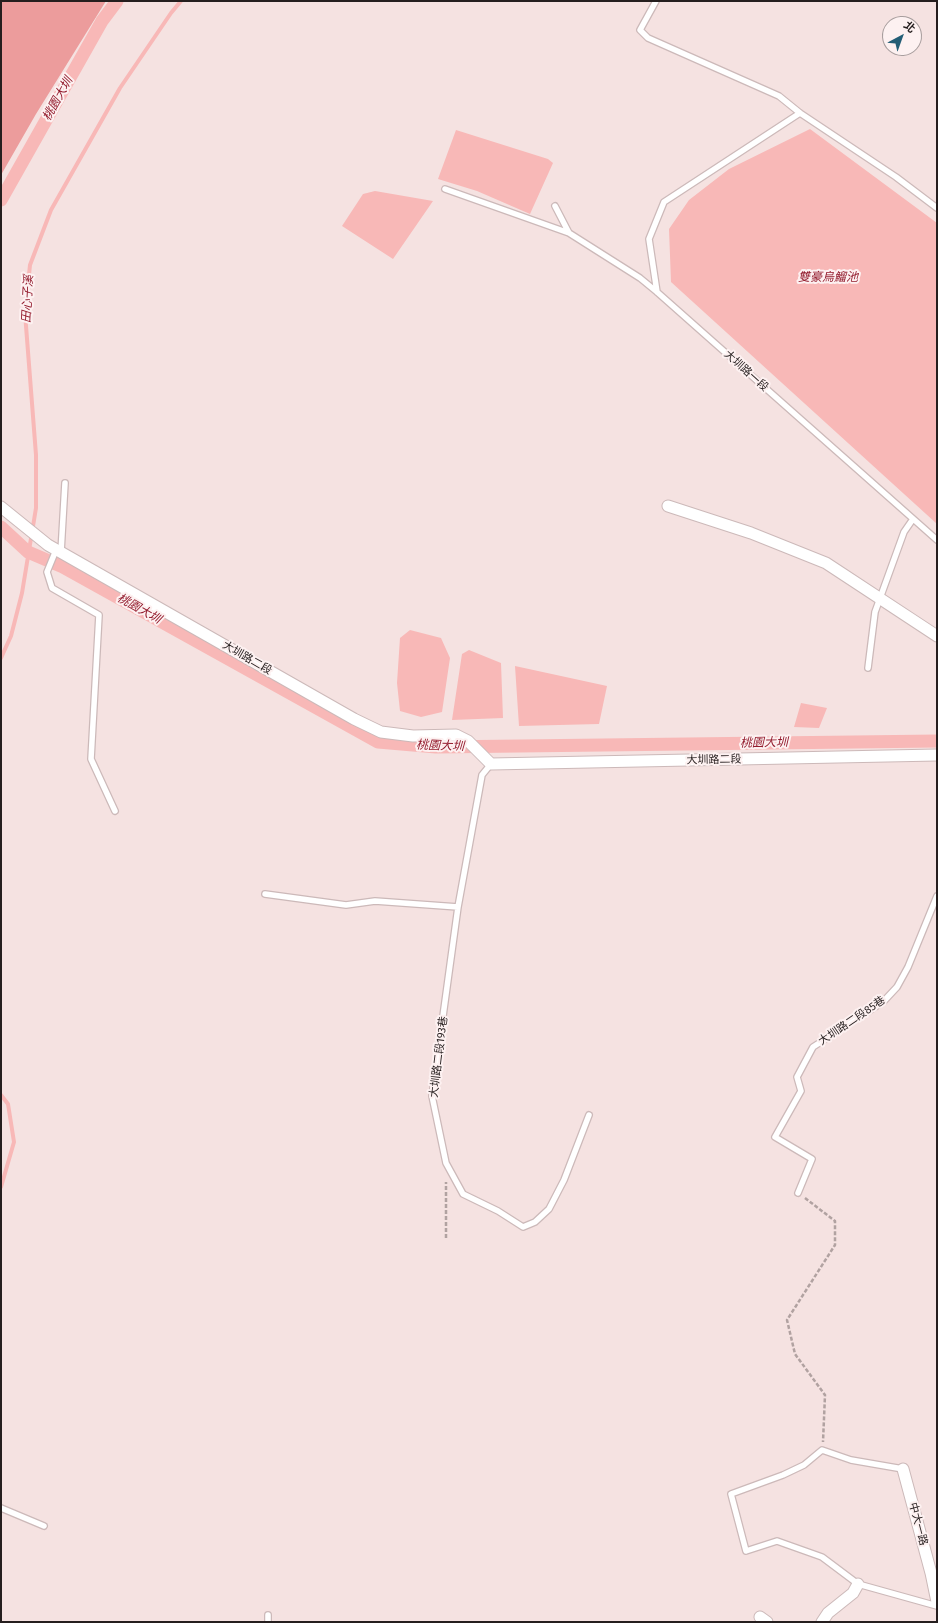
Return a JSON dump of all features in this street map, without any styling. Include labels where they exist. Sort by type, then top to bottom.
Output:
[{"type":"street","name":"大圳路二段","points":[[1,506],[55,550],[354,719],[381,732],[412,736],[456,735],[468,741],[491,764],[937,755]]},
{"type":"street","points":[[668,506],[751,533],[826,563],[937,636]]},
{"type":"street","name":"中大一路","points":[[903,1469],[931,1573],[937,1602]]},
{"type":"street","points":[[822,1622],[828,1613],[853,1592],[858,1584]]},
{"type":"lane","points":[[656,1],[640,30],[648,38],[779,96],[800,113],[896,177],[937,208]]},
{"type":"lane","points":[[657,292],[649,239],[664,202],[800,113]]},
{"type":"lane","name":"大圳路一段","points":[[445,189],[569,233],[640,278],[937,540]]},
{"type":"lane","points":[[555,206],[569,233]]},
{"type":"lane","points":[[65,483],[55,550],[48,570],[52,588],[99,615],[91,759],[115,811]]},
{"type":"lane","points":[[868,668],[875,612],[904,532],[913,519]]},
{"type":"lane","name":"大圳路二段193巷","points":[[491,764],[482,775],[458,907],[432,1096],[446,1163],[463,1194],[498,1211],[523,1227],[535,1222],[549,1209],[564,1180],[590,1114]]},
{"type":"lane","points":[[266,894],[346,905],[375,901],[458,907]]},
{"type":"lane","name":"大圳路二段85巷","points":[[798,1193],[812,1159],[775,1137],[801,1091],[797,1077],[814,1047],[882,1002],[897,987],[908,967],[937,896]]},
{"type":"lane","points":[[903,1469],[851,1460],[822,1450],[804,1465],[783,1475],[731,1494],[746,1551],[777,1541],[822,1557],[858,1584],[937,1606]]},
{"type":"lane","points":[[1,1508],[44,1526]]},
{"type":"lane","points":[[268,1615],[268,1622]]},
{"type":"path","points":[[446,1163],[446,1238]]},
{"type":"path","points":[[798,1193],[835,1221],[835,1245],[788,1320],[795,1354],[825,1395],[822,1450]]},
{"type":"shaded area","points":[[1,1],[106,1],[36,114],[1,175]]},
{"type":"water","name":"雙豪烏鰡池","points":[[810,129],[937,223],[937,524],[671,282],[669,229],[689,200],[729,169]]},
{"type":"water","points":[[456,130],[548,159],[553,163],[530,214],[477,191],[438,179]]},
{"type":"water","points":[[375,191],[433,201],[393,259],[342,226],[363,194]]},
{"type":"water","points":[[410,630],[441,638],[450,658],[442,712],[421,717],[400,711],[397,683],[400,638]]},
{"type":"water","points":[[469,650],[501,663],[503,718],[452,720],[462,654]]},
{"type":"water","points":[[515,666],[607,686],[599,724],[519,726]]},
{"type":"water","points":[[801,703],[827,708],[819,728],[794,727]]},
{"type":"waterway","name":"桃園大圳","points":[[1,200],[102,21],[117,1]]},
{"type":"waterway","name":"田心子溪","points":[[1,658],[11,636],[22,593],[36,508],[36,455],[25,313],[30,265],[51,210],[120,88],[171,13],[181,1]]},
{"type":"waterway","name":"桃園大圳","points":[[1,527],[28,552],[63,567],[378,742],[436,747],[937,741]]},
{"type":"waterway","name":"田心子溪","points":[[1,1095],[8,1104],[14,1142],[1,1187]]}]
